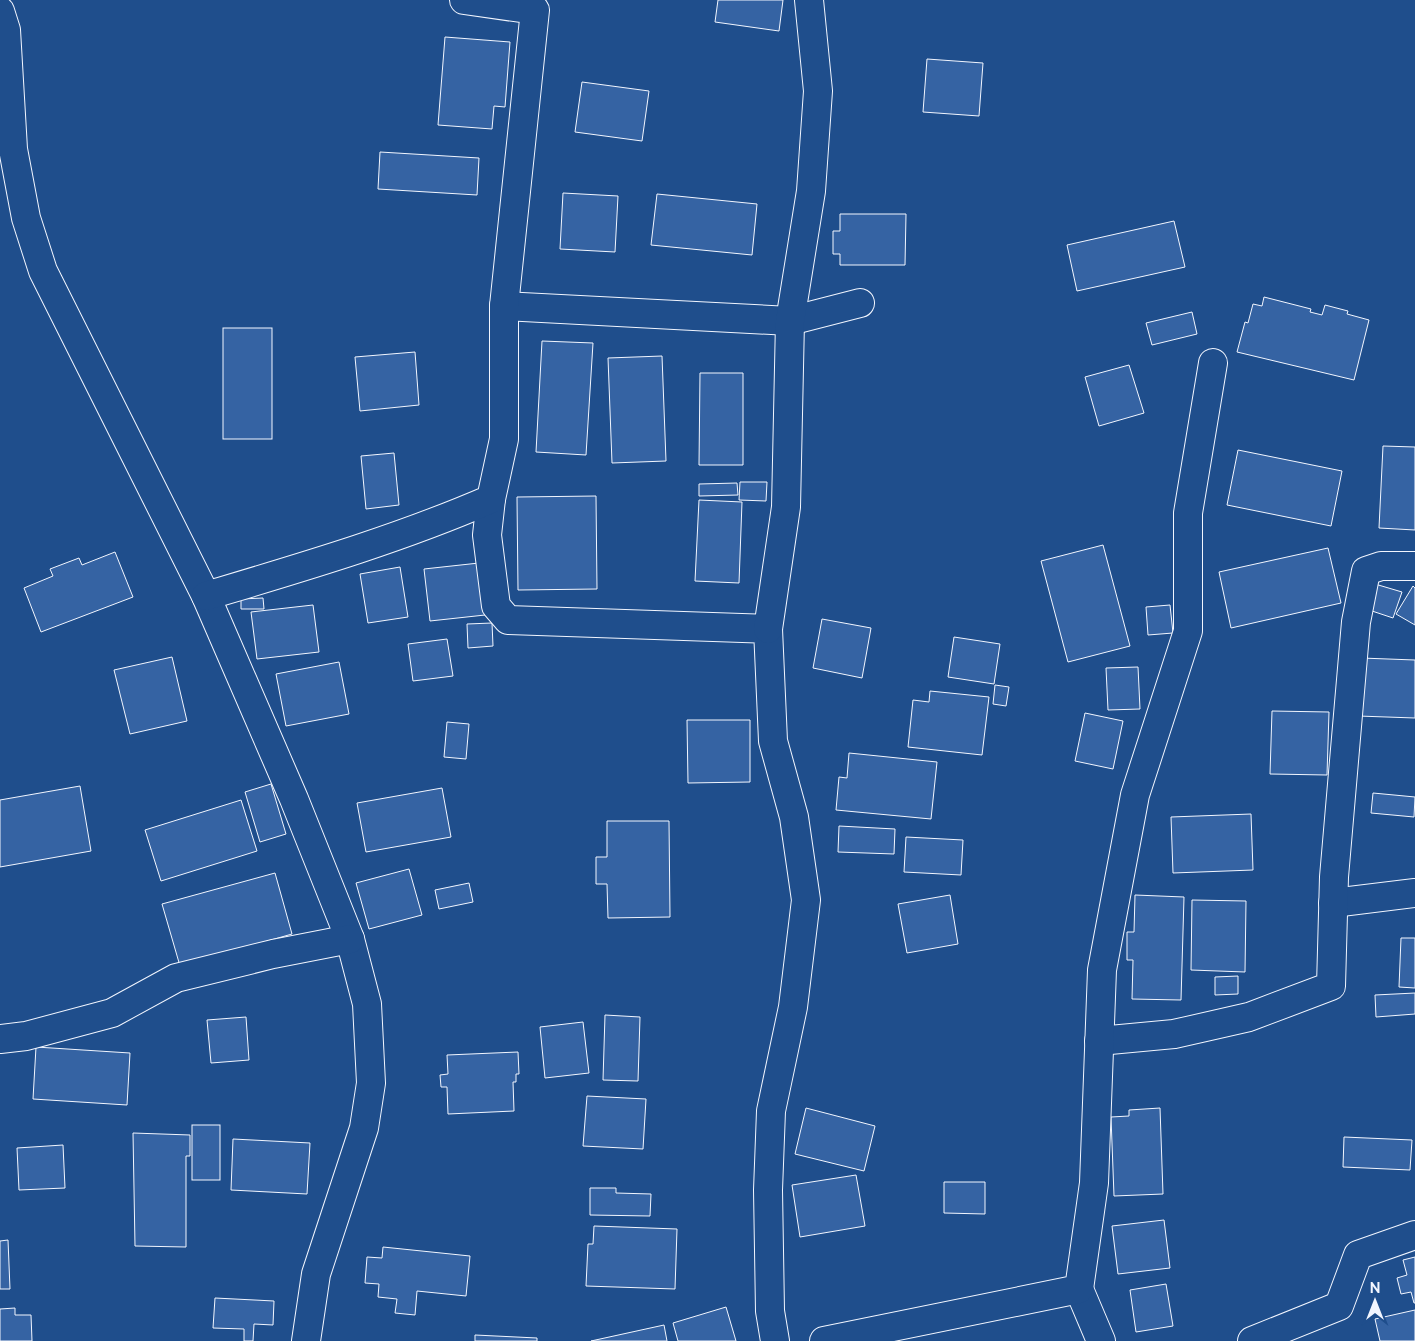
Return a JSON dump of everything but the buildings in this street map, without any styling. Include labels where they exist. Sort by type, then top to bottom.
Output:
[{"type":"street","points":[[464,0],[535,5],[504,306],[504,438],[491,499],[487,535],[496,606],[508,620],[768,629]]},
{"type":"street","points":[[775,1341],[770,1311],[768,1190],[771,1111],[793,1007],[806,900],[794,817],[773,741],[768,629],[786,507],[790,321],[811,191],[818,91],[809,0]]},
{"type":"street","points":[[0,11],[6,30],[13,149],[26,218],[43,271],[206,596],[294,800],[350,939],[367,1004],[371,1083],[364,1128],[316,1274],[306,1341]]},
{"type":"street","points":[[504,306],[790,321],[860,303]]},
{"type":"street","points":[[1101,1341],[1079,1289],[1094,1183],[1102,970],[1135,795],[1188,631],[1188,513],[1213,363]]},
{"type":"street","points":[[206,596],[374,546],[439,522],[491,499]]},
{"type":"street","points":[[1099,1041],[1174,1034],[1240,1019],[1331,986],[1333,903],[1345,748],[1361,592],[1366,571],[1381,566],[1415,566]]},
{"type":"street","points":[[1333,903],[1415,893]]},
{"type":"street","points":[[0,1039],[26,1036],[112,1014],[176,978],[273,954],[350,939]]},
{"type":"street","points":[[1252,1341],[1339,1306],[1358,1255],[1415,1235]]},
{"type":"street","points":[[824,1341],[1079,1289]]}]
